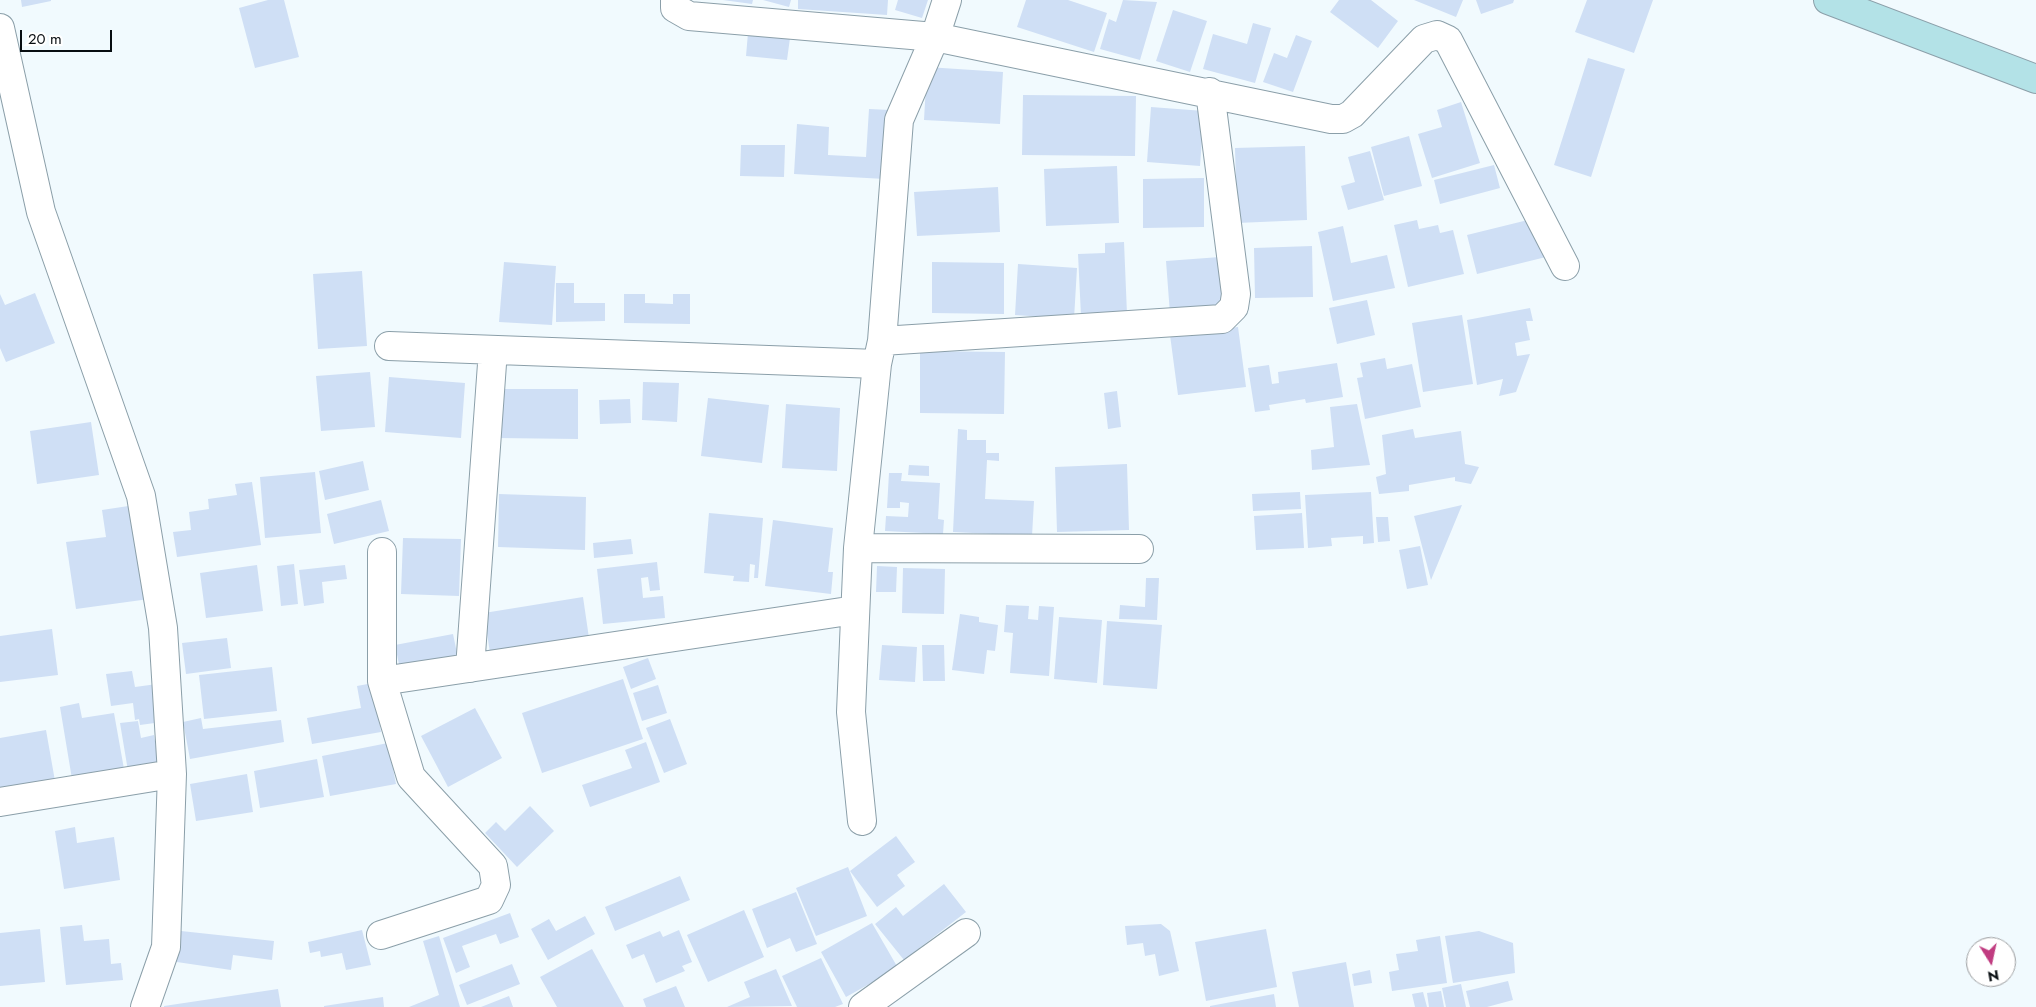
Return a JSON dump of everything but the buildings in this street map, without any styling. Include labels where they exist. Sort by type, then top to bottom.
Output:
[{"type":"main road","points":[[1828,0],[2036,79]]},
{"type":"street","points":[[674,0],[675,8],[689,16],[935,37],[1210,92],[1331,119],[1343,119],[1352,114],[1424,39],[1437,35],[1448,40],[1565,266]]},
{"type":"street","points":[[862,821],[850,712],[858,548],[880,352],[899,120],[935,37],[948,0]]},
{"type":"street","points":[[0,28],[41,212],[141,496],[163,628],[172,774],[166,947],[145,1007]]},
{"type":"street","points":[[389,346],[493,350],[880,352],[1222,318],[1234,307],[1236,294],[1210,92]]},
{"type":"street","points":[[470,668],[493,350]]},
{"type":"street","points":[[858,548],[1139,549]]},
{"type":"street","points":[[381,935],[489,900],[496,885],[493,866],[411,777],[382,681],[382,552]]},
{"type":"street","points":[[382,681],[855,610]]},
{"type":"street","points":[[0,802],[172,774]]},
{"type":"street","points":[[864,1007],[966,933]]}]
